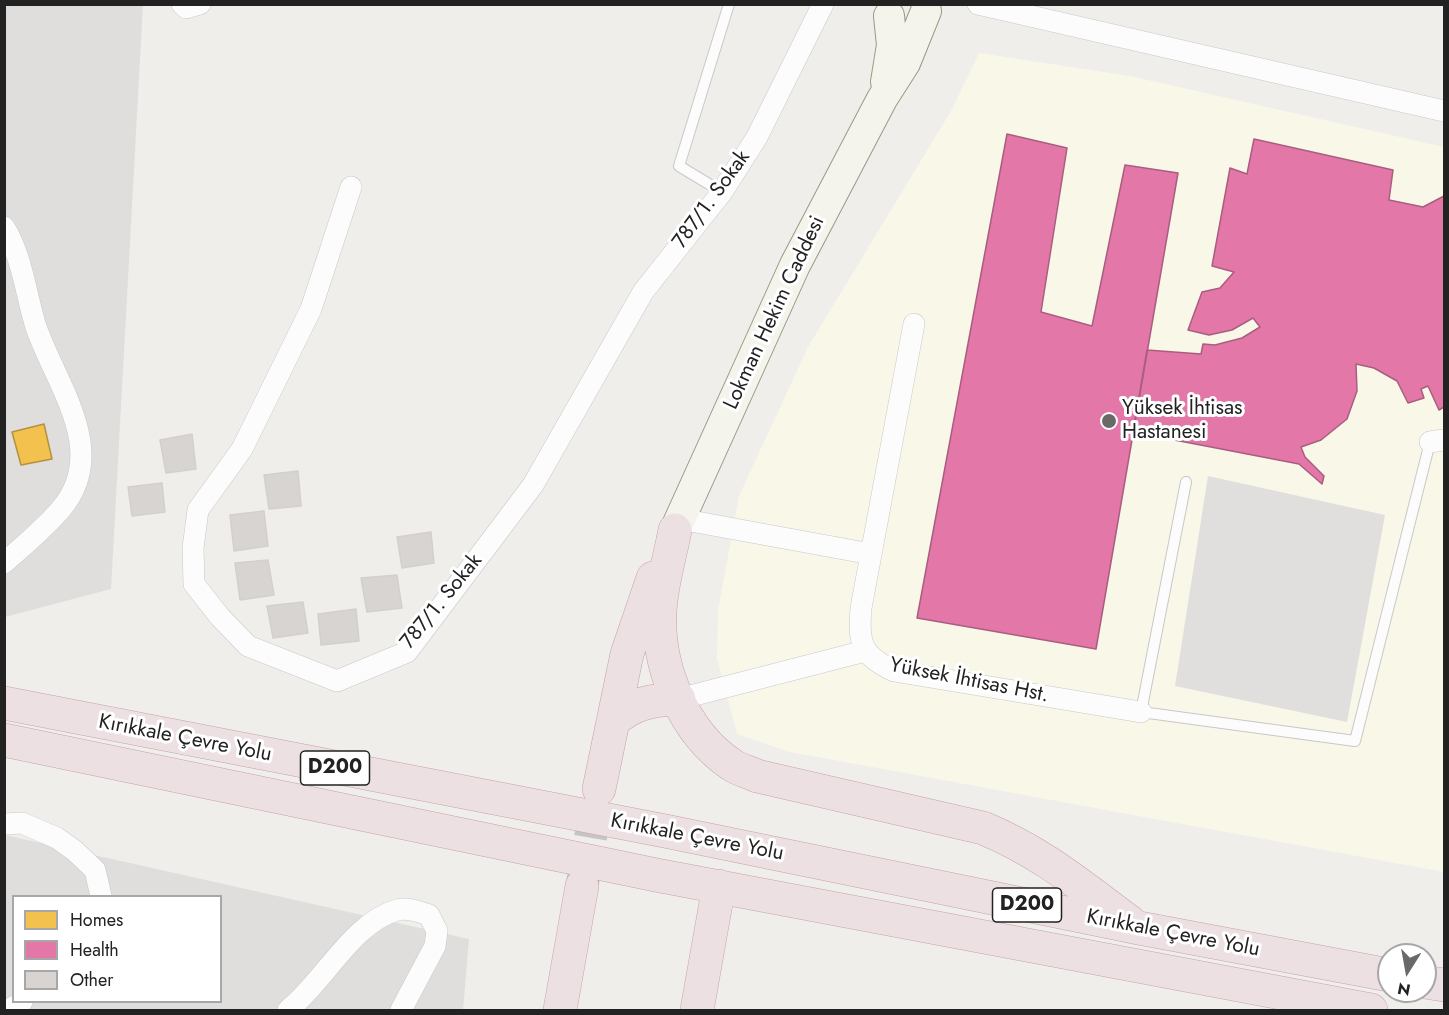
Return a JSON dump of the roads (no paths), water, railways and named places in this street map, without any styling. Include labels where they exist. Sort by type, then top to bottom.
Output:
[{"type":"highway","points":[[677,525],[660,611],[661,644],[667,676],[693,725],[711,749],[733,766],[782,784],[983,828],[1033,851],[1139,928]]},
{"type":"highway","points":[[598,789],[634,627],[677,525]]},
{"type":"highway","points":[[613,721],[629,707],[649,700],[679,699]]},
{"type":"highway","name":"Kırıkkale Çevre Yolu","points":[[4,704],[665,831],[1139,928],[1377,973]]},
{"type":"highway","name":"Kırıkkale Çevre Yolu","points":[[4,740],[719,886],[1371,1011]]},
{"type":"highway","points":[[560,1011],[582,886]]},
{"type":"highway","points":[[698,1011],[719,886]]},
{"type":"street","points":[[182,4],[186,8],[200,4]]},
{"type":"street","name":"787/1. Sokak","points":[[351,187],[311,309],[242,449],[198,510],[193,548],[194,584],[219,617],[248,646],[337,681],[406,652],[533,485],[643,292],[722,192],[758,136],[823,4]]},
{"type":"street","points":[[978,4],[1444,111]]},
{"type":"street","points":[[884,10],[909,19],[929,8]]},
{"type":"street","points":[[882,99],[905,63],[929,8]]},
{"type":"street","points":[[882,99],[892,45],[884,10]]},
{"type":"street","name":"Lokman Hekim Caddesi","points":[[677,525],[795,265],[882,99]]},
{"type":"street","points":[[4,227],[22,274],[37,328],[80,434],[81,472],[62,508],[4,563]]},
{"type":"street","name":"Yüksek İhtisas Hst.","points":[[914,324],[859,630],[865,651],[873,660],[894,671],[1141,712]]},
{"type":"street","points":[[677,525],[871,554]]},
{"type":"street","points":[[679,699],[865,651]]},
{"type":"street","points":[[4,824],[22,823],[57,838],[75,851],[95,870],[101,895]]},
{"type":"street","points":[[288,1011],[361,930],[398,910],[413,910],[429,915],[437,931],[435,946],[401,1011]]},
{"type":"lane","points":[[722,192],[679,166],[729,4]]},
{"type":"lane","points":[[1186,482],[1141,712],[1355,741],[1437,441]]},
{"type":"tunnel","points":[[582,886],[599,789]]},
{"type":"place","name":"Yüksek İhtisas Hastanesi","points":[[1109,421]]}]
